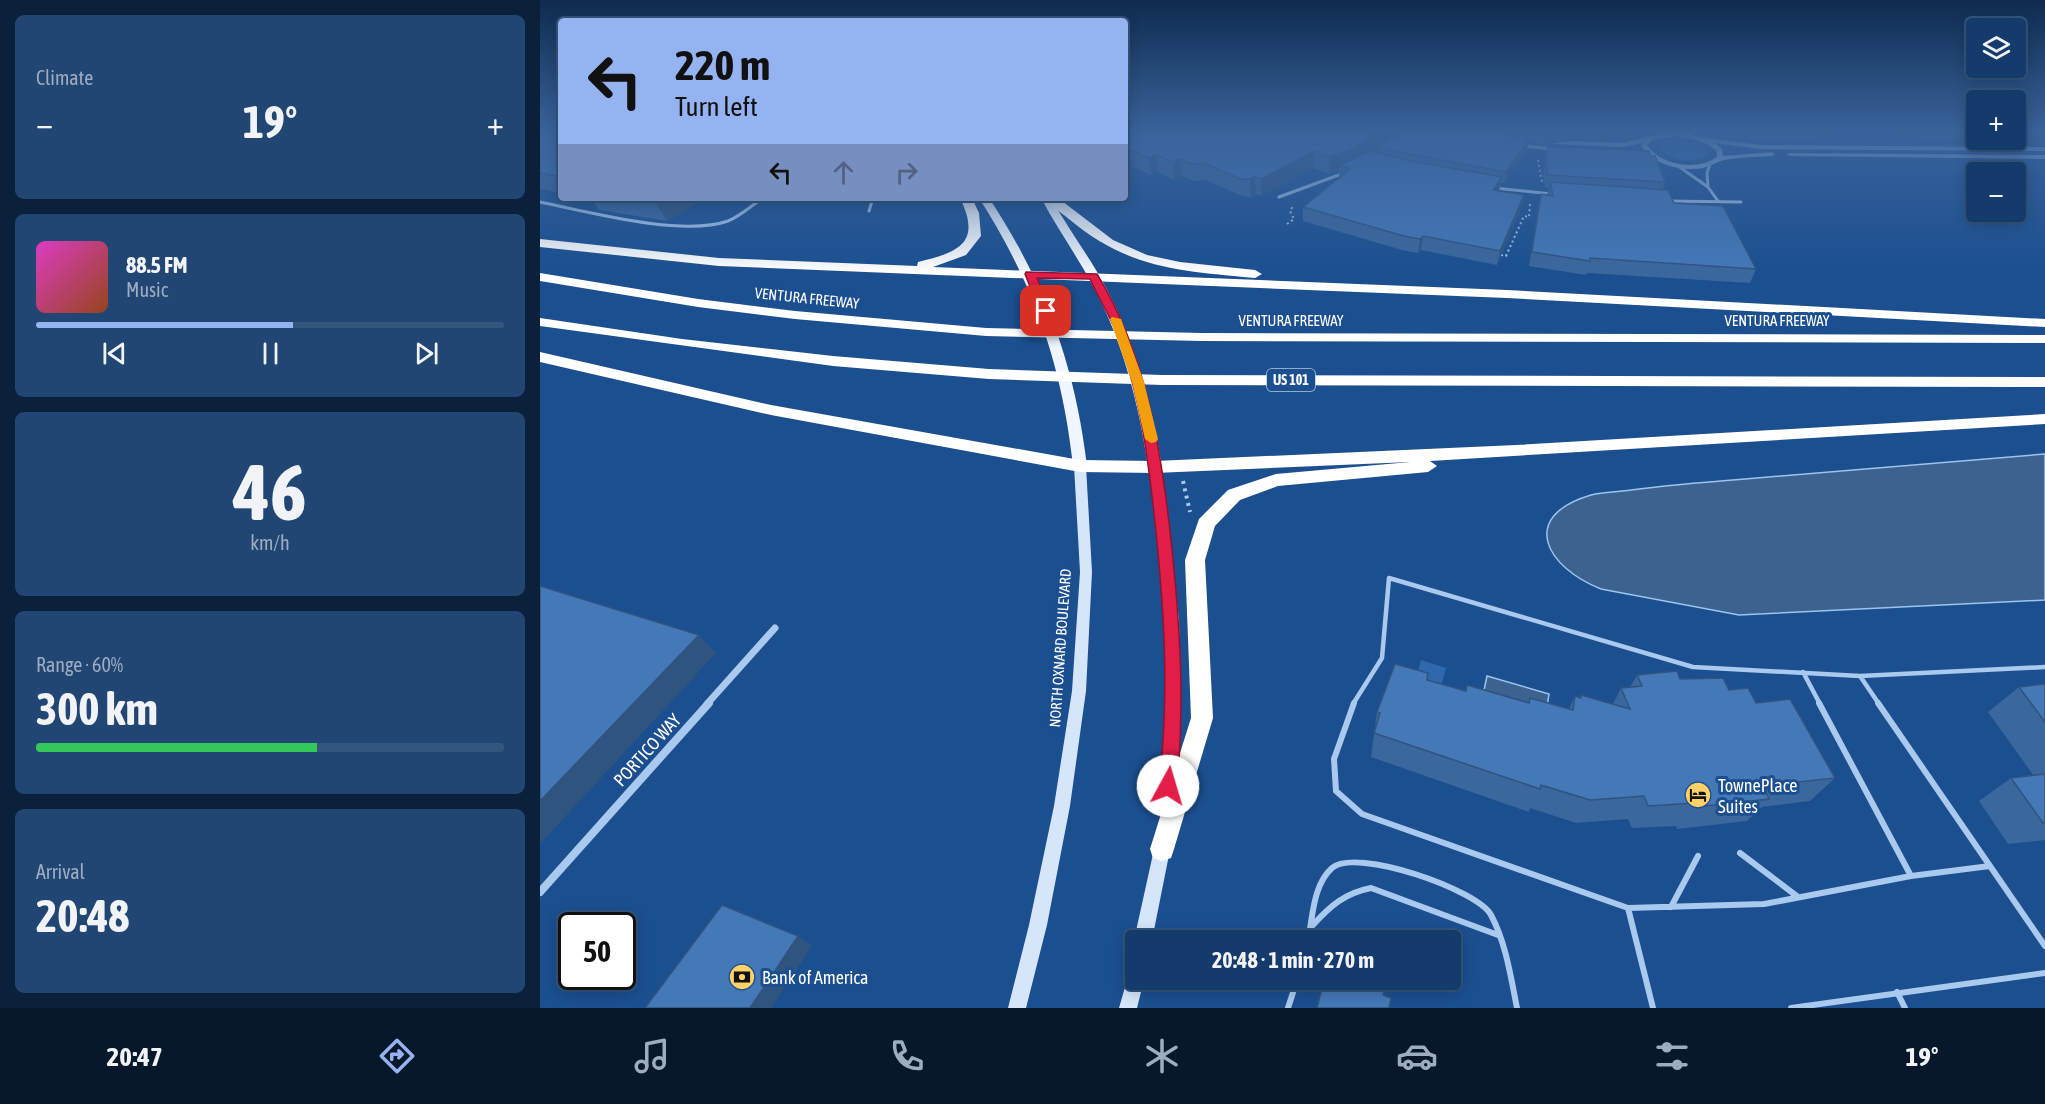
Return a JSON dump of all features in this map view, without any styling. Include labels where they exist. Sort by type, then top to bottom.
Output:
[{"type":"highway","points":[[878,269],[935,263],[967,248],[978,230],[967,201]]},
{"type":"highway","points":[[1053,201],[1072,213],[1096,235],[1125,251],[1145,258],[1167,264],[1283,278],[1328,286]]},
{"type":"highway","points":[[540,243],[719,262],[1093,276],[1267,286],[1328,286],[2045,323]]},
{"type":"highway","name":"VENTURA FREEWAY","points":[[540,277],[719,306],[986,332],[1202,337],[2045,339]]},
{"type":"highway","name":"US 101","points":[[540,322],[682,344],[989,374],[1162,380],[2045,382]]},
{"type":"highway","points":[[540,357],[771,410],[1080,466],[1155,468],[1516,451],[2045,419]]},
{"type":"highway","points":[[1162,849],[1202,718],[1196,560],[1206,524],[1214,513],[1234,495],[1276,480],[1458,464],[1516,451]]},
{"type":"main road","name":"NORTH OXNARD BOULEVARD","points":[[986,201],[1030,274],[1063,363],[1080,466],[1086,572],[1079,692],[1060,817],[1038,925],[1017,1008]]},
{"type":"main road","points":[[1050,201],[1105,296],[1124,339],[1148,421],[1155,468],[1172,620],[1174,724],[1162,849],[1145,930]]},
{"type":"main road","points":[[1128,1008],[1132,990]]},
{"type":"street","name":"PORTICO WAY","points":[[540,892],[775,628]]},
{"type":"lane","points":[[1279,197],[1327,179]]},
{"type":"lane","points":[[1697,179],[1708,187],[1719,201]]},
{"type":"lane","points":[[1707,179],[1708,187]]},
{"type":"lane","points":[[1490,187],[1553,194]]},
{"type":"lane","points":[[540,202],[633,220],[712,225],[728,221],[758,201]]},
{"type":"lane","points":[[869,211],[872,201]]},
{"type":"lane","points":[[1662,201],[1741,202]]},
{"type":"lane","points":[[1990,866],[1911,876],[1764,904],[1628,908],[1362,814],[1336,791],[1334,759],[1355,699],[1382,658],[1389,578],[1694,667],[1860,676],[2045,666]]},
{"type":"lane","points":[[1803,672],[1911,876]]},
{"type":"lane","points":[[1860,676],[2045,946]]},
{"type":"lane","points":[[1740,853],[1798,897]]},
{"type":"lane","points":[[1671,907],[1698,856]]},
{"type":"lane","points":[[1311,930],[1320,882],[1335,866],[1352,862],[1379,863],[1475,898],[1491,914],[1517,1008]]},
{"type":"lane","points":[[1312,926],[1329,907],[1350,891],[1371,888],[1498,935]]},
{"type":"lane","points":[[1628,908],[1653,1008]]},
{"type":"lane","points":[[1791,1008],[2045,973]]},
{"type":"lane","points":[[1288,1008],[1294,990]]},
{"type":"lane","points":[[1897,992],[1905,1008]]},
{"type":"path","points":[[1501,255],[1506,256],[1524,216],[1529,217],[1530,204]]},
{"type":"path","points":[[1183,480],[1193,522]]},
{"type":"shaded area","points":[[2045,454],[2045,600],[1739,615],[1601,589],[1566,569],[1555,556],[1548,542],[1547,529],[1554,516],[1568,504],[1596,494],[1702,482]]},
{"type":"shaded area","points":[[1421,660],[1446,668],[1439,694],[1414,687]]},
{"type":"shaded area","points":[[1487,676],[1549,694],[1546,713],[1483,695]]},
{"type":"building","points":[[1338,179],[1501,179],[1493,190],[1524,195],[1500,251],[1423,236],[1420,239],[1404,236],[1303,207]]},
{"type":"building","points":[[1616,179],[1664,179],[1665,182]]},
{"type":"building","points":[[1550,182],[1668,190],[1674,203],[1723,206],[1756,269],[1590,258],[1590,261],[1532,252],[1541,194],[1553,196]]},
{"type":"building","points":[[540,586],[699,635],[540,801]]},
{"type":"building","points":[[1395,664],[1428,673],[1427,680],[1466,691],[1467,685],[1529,703],[1530,698],[1573,710],[1575,696],[1581,698],[1581,695],[1630,709],[1621,688],[1642,686],[1637,675],[1677,671],[1680,679],[1723,678],[1729,690],[1748,688],[1756,703],[1790,699],[1835,778],[1763,786],[1769,799],[1696,807],[1695,803],[1648,806],[1644,796],[1590,800],[1541,785],[1540,789],[1374,733],[1380,713],[1377,712]]},
{"type":"building","points":[[2045,684],[2045,722],[2019,687]]},
{"type":"building","points":[[2045,774],[2045,822],[2043,823],[2011,778]]},
{"type":"building","name":"Bank of America","points":[[722,905],[798,936],[750,1008],[645,1008]]},
{"type":"building","points":[[1322,990],[1384,990],[1383,995],[1391,998],[1389,1008],[1317,1008]]},
{"type":"slow traffic","points":[[1116,319],[1138,382],[1151,439]]},
{"type":"place","name":"TownePlace Suites","points":[[1698,795]]},
{"type":"place","name":"Bank of America","points":[[742,977]]},
{"type":"route","points":[[1046,311],[1030,274],[1093,276],[1122,332],[1138,382],[1148,421],[1159,491],[1172,620],[1174,724],[1168,786]]}]
